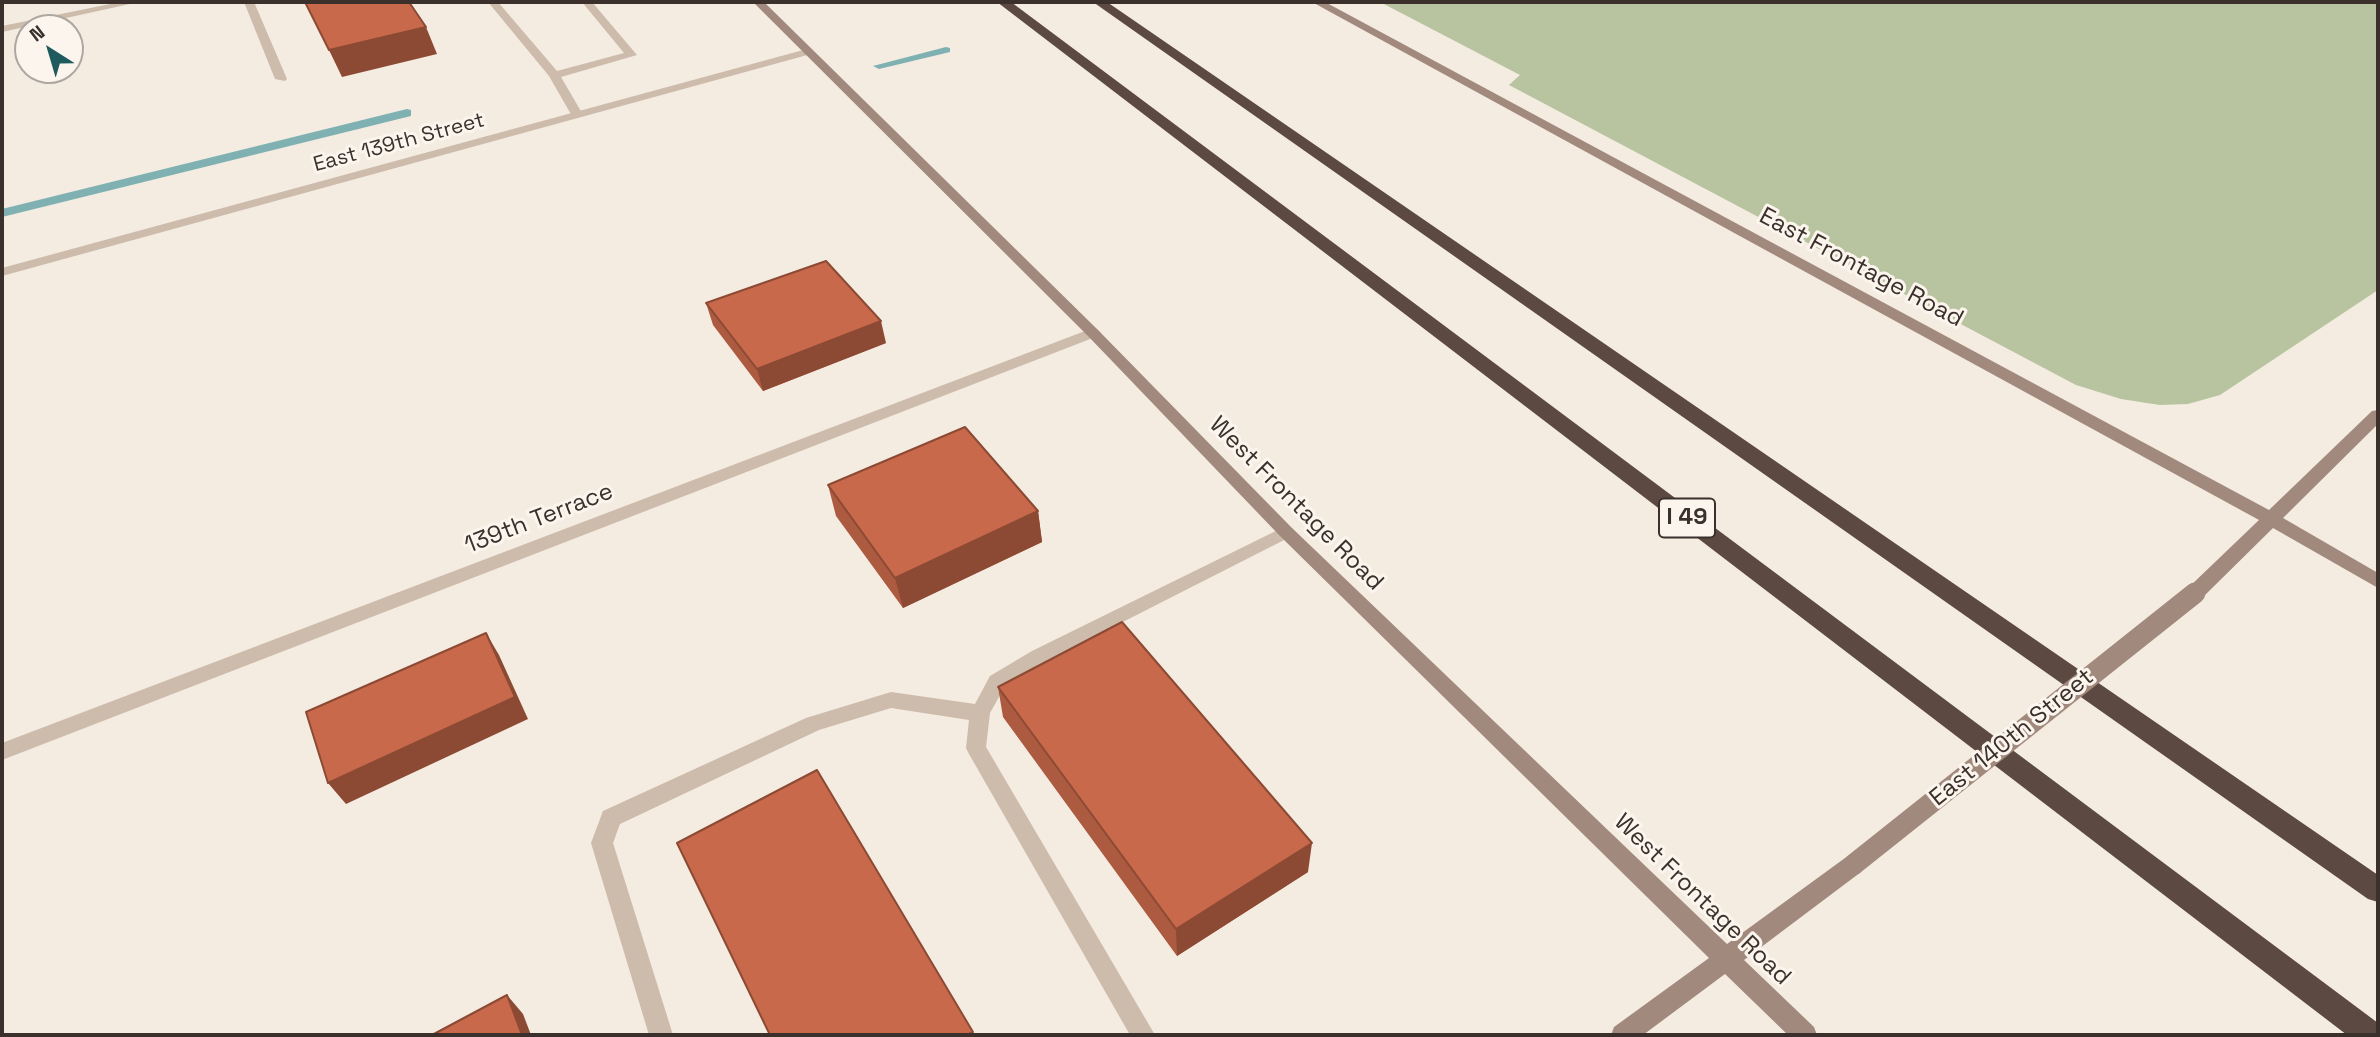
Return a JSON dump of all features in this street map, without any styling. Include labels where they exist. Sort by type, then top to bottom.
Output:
[{"type":"highway","name":"I 49","points":[[1003,2],[2370,1035]]},
{"type":"highway","points":[[1099,2],[2378,890]]},
{"type":"street","points":[[2,29],[134,2]]},
{"type":"street","points":[[249,2],[281,79]]},
{"type":"street","points":[[494,2],[554,75],[576,113]]},
{"type":"street","points":[[554,75],[631,55],[587,2]]},
{"type":"street","name":"West Frontage Road","points":[[758,2],[1093,333],[1286,532],[1805,1035]]},
{"type":"street","name":"East Frontage Road","points":[[1317,2],[2272,519],[2378,582]]},
{"type":"street","name":"East 139th Street","points":[[2,272],[807,52]]},
{"type":"street","name":"139th Terrace","points":[[2,752],[1093,333]]},
{"type":"street","name":"East 140th Street","points":[[1623,1035],[1853,865],[2194,593],[2378,415]]},
{"type":"street","points":[[1143,1035],[976,748],[980,713],[997,682],[1039,656],[1286,532]]},
{"type":"street","points":[[661,1035],[602,844],[611,818],[813,724],[891,700],[980,713]]},
{"type":"green space","points":[[1380,2],[2378,2],[2378,290],[2220,395],[2188,404],[2160,405],[2121,399],[2076,385],[1509,85],[1520,75]]},
{"type":"building","points":[[305,2],[409,2],[426,27],[329,50]]},
{"type":"building","points":[[826,261],[881,321],[757,369],[706,303]]},
{"type":"building","points":[[965,427],[1038,511],[895,578],[828,485]]},
{"type":"building","points":[[1122,622],[1312,843],[1176,929],[998,687]]},
{"type":"building","points":[[486,633],[515,697],[328,783],[306,712]]},
{"type":"building","points":[[817,770],[973,1032],[967,1035],[770,1035],[677,843]]},
{"type":"building","points":[[507,995],[522,1035],[432,1035]]},
{"type":"waterway","points":[[879,66],[946,50]]},
{"type":"waterway","points":[[2,213],[407,113]]}]
